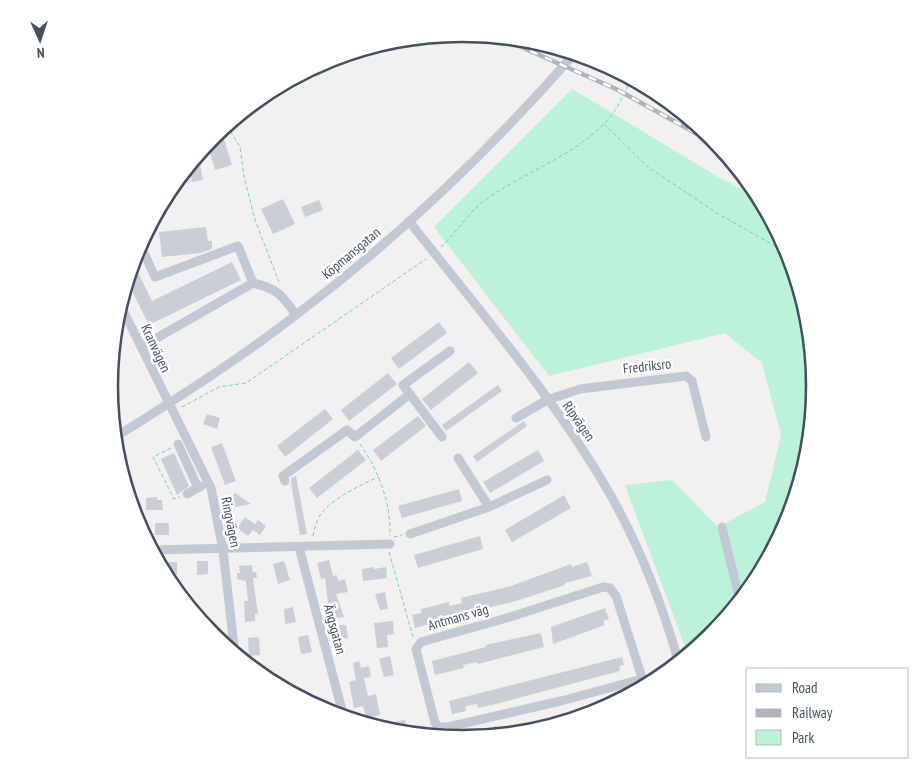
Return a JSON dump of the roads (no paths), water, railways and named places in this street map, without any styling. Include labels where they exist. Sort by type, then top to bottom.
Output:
[{"type":"street","name":"Köpmansgatan","points":[[121,433],[168,404],[296,315],[409,221],[484,151],[569,60]]},
{"type":"street","name":"Ripvägen","points":[[409,221],[547,400],[588,458],[620,515],[657,599],[676,655]]},
{"type":"street","points":[[144,254],[155,277],[238,246],[252,284]]},
{"type":"street","points":[[141,347],[252,284],[271,288],[282,295],[296,315]]},
{"type":"street","name":"Kranvägen","points":[[126,316],[168,404]]},
{"type":"street","points":[[442,437],[403,385],[450,351]]},
{"type":"street","name":"Fredriksro","points":[[516,418],[547,400],[580,389],[686,376],[692,381],[706,436]]},
{"type":"street","points":[[285,481],[283,476],[346,430],[355,436],[410,394]]},
{"type":"street","name":"Ringvägen","points":[[168,404],[208,483],[223,550],[234,644]]},
{"type":"street","points":[[178,444],[198,488]]},
{"type":"street","points":[[458,458],[489,508]]},
{"type":"street","points":[[410,534],[489,508],[547,480]]},
{"type":"street","points":[[187,494],[208,483]]},
{"type":"street","points":[[722,527],[738,592]]},
{"type":"street","points":[[159,550],[311,547],[390,541]]},
{"type":"street","name":"Ängsgatan","points":[[299,547],[341,708]]},
{"type":"street","name":"Antmans väg","points":[[630,686],[493,718],[439,727],[435,722],[417,645],[603,587],[610,588],[616,596],[643,679]]},
{"type":"railway","points":[[524,48],[616,89],[693,131]]}]
